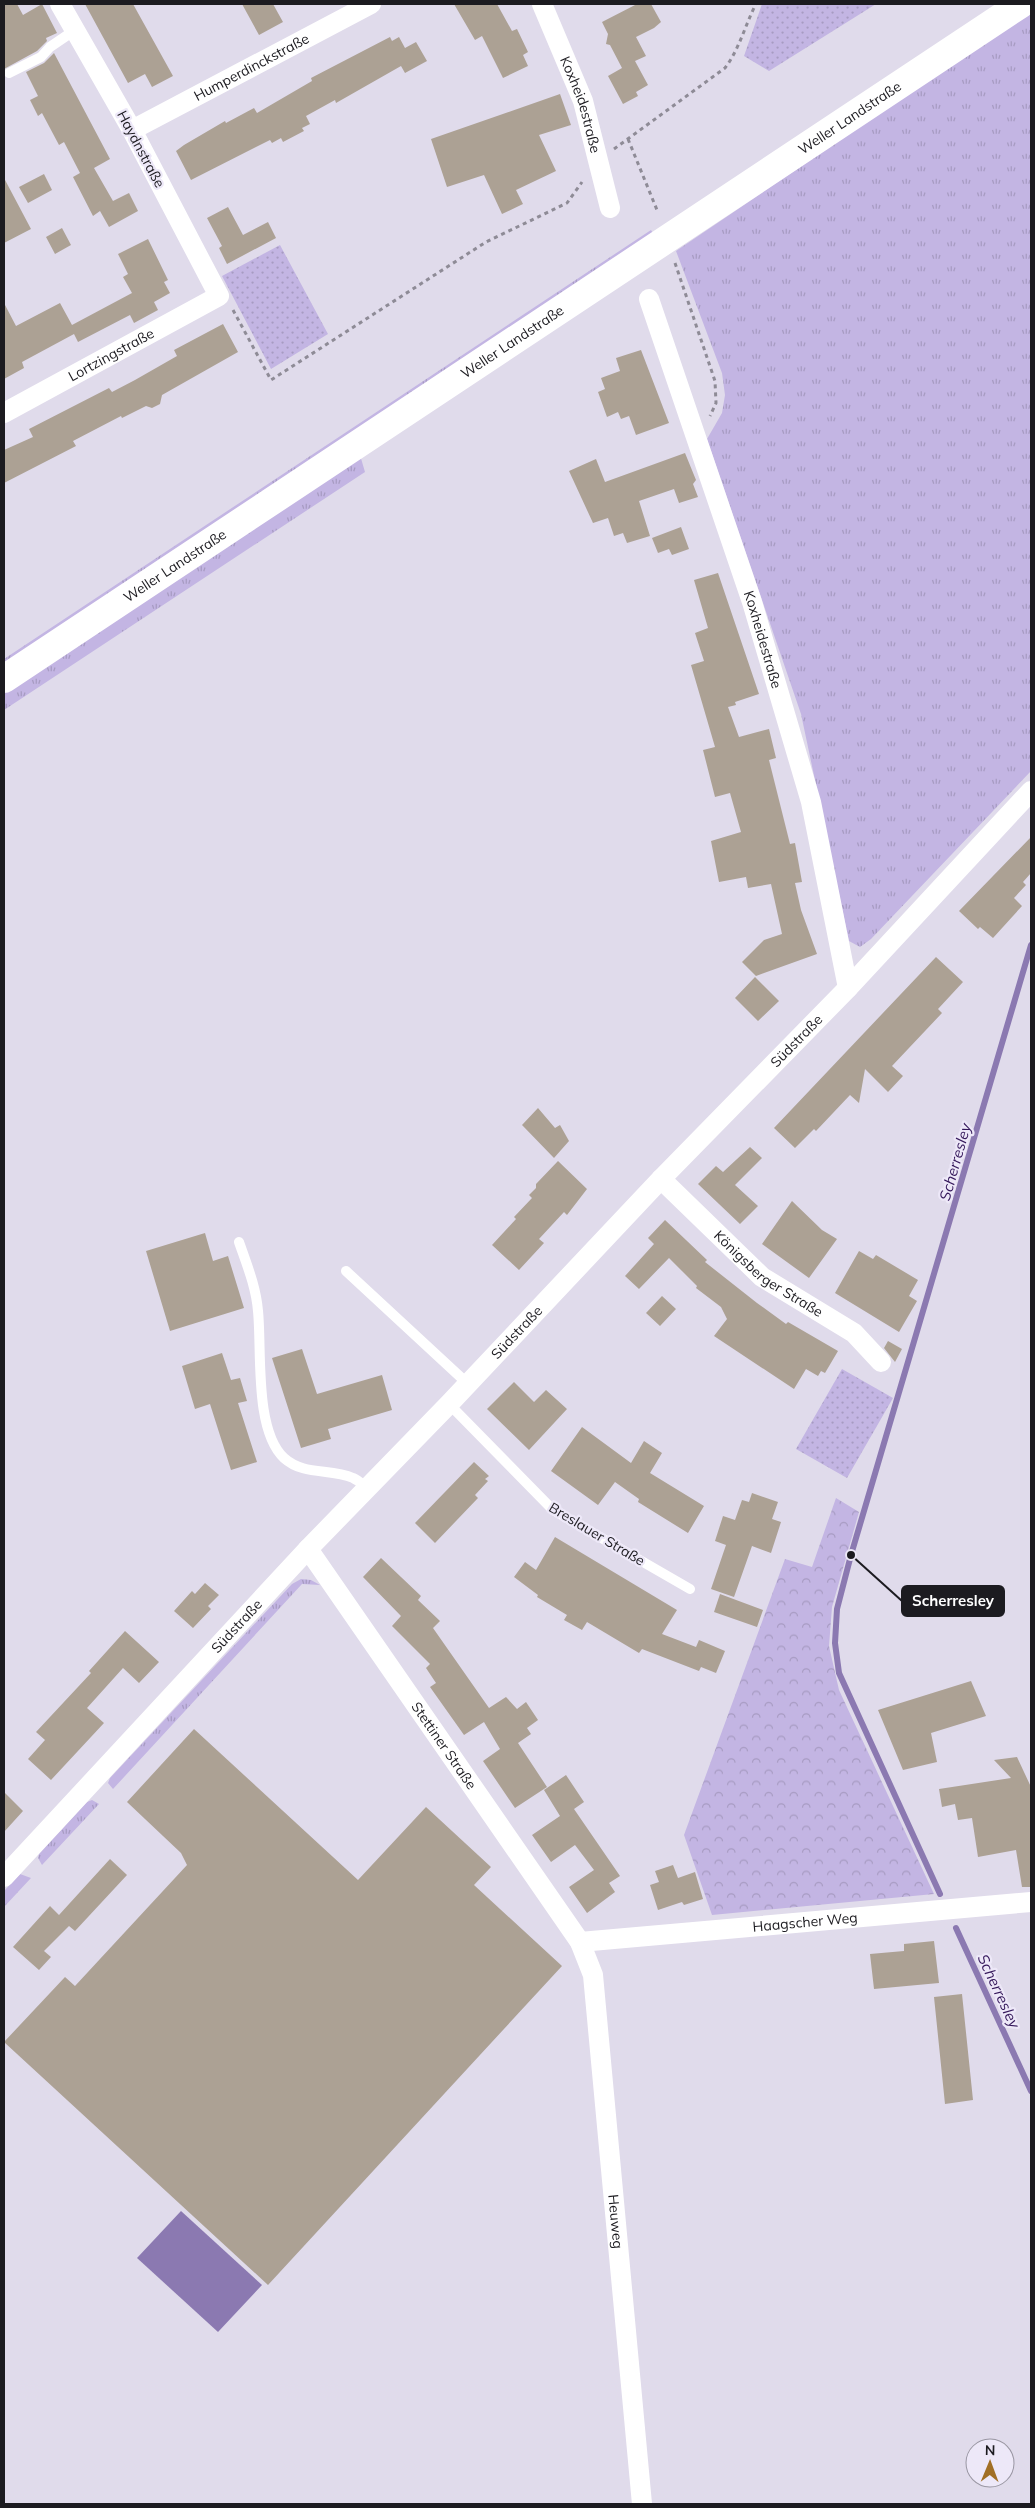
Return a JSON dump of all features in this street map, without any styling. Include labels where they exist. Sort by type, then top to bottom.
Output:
[{"type":"main road","name":"Weller Landstraße","points":[[4,679],[1022,4]]},
{"type":"street","name":"Haydnstraße","points":[[60,4],[132,130],[219,296]]},
{"type":"street","name":"Humperdinckstraße","points":[[132,130],[371,4]]},
{"type":"street","name":"Koxheidestraße","points":[[542,4],[583,101],[610,208]]},
{"type":"street","name":"Lortzingstraße","points":[[4,413],[219,296]]},
{"type":"street","name":"Koxheidestraße","points":[[648,299],[752,602],[808,792],[848,988]]},
{"type":"street","name":"Südstraße","points":[[4,1877],[308,1549],[368,1489],[661,1179],[848,988],[1031,791]]},
{"type":"street","name":"Königsberger Straße","points":[[661,1179],[762,1277],[854,1333],[881,1362]]},
{"type":"street","name":"Stettiner Straße","points":[[308,1549],[580,1942]]},
{"type":"street","name":"Haagscher Weg","points":[[580,1942],[1031,1902]]},
{"type":"street","name":"Heuweg","points":[[580,1942],[593,1975],[642,2504]]},
{"type":"lane","points":[[9,73],[41,57],[50,47],[75,30]]},
{"type":"lane","points":[[239,1242],[253,1282],[258,1312],[259,1371],[269,1431],[276,1449],[285,1459],[300,1468],[353,1478],[368,1489]]},
{"type":"lane","points":[[346,1271],[468,1384]]},
{"type":"lane","name":"Breslauer Straße","points":[[449,1404],[553,1510],[690,1589]]},
{"type":"path","points":[[657,210],[628,139],[725,68],[738,50],[747,22],[756,4]]},
{"type":"path","points":[[219,296],[232,308],[271,380],[486,242],[566,203],[598,160]]},
{"type":"path","points":[[674,261],[715,381]]},
{"type":"green space","points":[[762,4],[876,4],[769,71],[744,56]]},
{"type":"green space","points":[[1031,11],[1031,771],[871,939],[860,947],[849,941],[801,714],[707,439],[722,413],[725,395],[722,373],[676,251]]},
{"type":"green space","points":[[651,230],[654,235],[4,666],[4,659]]},
{"type":"green space","points":[[280,245],[328,334],[271,369],[222,276]]},
{"type":"green space","points":[[360,455],[365,472],[4,710],[4,692]]},
{"type":"green space","points":[[842,1369],[893,1398],[847,1478],[796,1449]]},
{"type":"green space","points":[[836,1498],[859,1512],[832,1607],[829,1646],[839,1690],[934,1894],[712,1915],[684,1835],[785,1559],[812,1567]]},
{"type":"green space","points":[[301,1579],[311,1580],[320,1585],[302,1584],[113,1789],[108,1783],[110,1778],[292,1584]]},
{"type":"green space","points":[[92,1800],[99,1804],[42,1865],[38,1858],[39,1854],[87,1802]]},
{"type":"green space","points":[[20,1874],[31,1878],[4,1907],[4,1891]]},
{"type":"shaded area","points":[[181,2211],[262,2285],[218,2332],[137,2258]]},
{"type":"building","points":[[4,4],[17,4],[23,15],[42,4],[57,33],[46,38],[47,41],[37,51],[4,69]]},
{"type":"building","points":[[85,4],[133,4],[173,76],[152,87],[145,74],[128,83]]},
{"type":"building","points":[[242,4],[273,4],[283,22],[259,35]]},
{"type":"building","points":[[454,4],[497,4],[512,31],[517,29],[528,52],[523,55],[528,66],[503,78],[482,36],[475,40]]},
{"type":"building","points":[[637,4],[651,4],[661,22],[654,28],[636,37],[646,56],[635,61],[648,85],[636,92],[638,96],[623,104],[608,76],[622,68],[610,45],[606,44],[608,34],[602,22]]},
{"type":"building","points":[[390,37],[392,41],[399,37],[405,48],[416,42],[427,61],[405,73],[401,66],[336,103],[335,100],[306,116],[310,124],[302,128],[304,131],[283,142],[281,138],[272,143],[270,140],[191,180],[176,151],[184,145],[225,121],[226,123],[254,108],[257,113],[312,81],[311,78]]},
{"type":"building","points":[[54,53],[110,159],[94,168],[113,201],[129,193],[138,211],[109,227],[100,211],[93,216],[73,177],[80,173],[64,142],[59,145],[42,113],[38,116],[30,100],[38,96],[26,72],[44,63]]},
{"type":"building","points":[[560,94],[571,125],[539,135],[556,171],[516,190],[523,204],[502,214],[484,175],[447,187],[431,139]]},
{"type":"building","points":[[44,174],[52,190],[28,203],[19,187]]},
{"type":"building","points":[[4,178],[31,229],[4,243]]},
{"type":"building","points":[[228,207],[243,235],[268,222],[276,238],[227,264],[219,248],[222,246],[207,218]]},
{"type":"building","points":[[62,228],[71,245],[55,254],[46,237]]},
{"type":"building","points":[[148,239],[168,280],[164,282],[170,293],[154,302],[158,310],[134,323],[130,315],[78,342],[74,334],[22,362],[24,368],[4,379],[4,303],[16,326],[60,303],[72,325],[132,293],[123,277],[128,274],[118,254]]},
{"type":"building","points":[[223,324],[238,352],[162,395],[160,404],[152,408],[146,406],[122,418],[121,416],[73,441],[76,446],[4,483],[4,450],[33,437],[29,429],[109,388],[112,392],[135,380],[177,356],[174,350]]},
{"type":"building","points":[[641,350],[669,423],[636,435],[629,416],[621,419],[618,412],[607,417],[598,392],[605,389],[601,378],[620,371],[616,358]]},
{"type":"building","points":[[685,453],[696,480],[693,484],[698,497],[679,503],[674,489],[639,501],[650,536],[627,543],[623,533],[614,536],[608,518],[593,523],[569,471],[596,459],[605,482]]},
{"type":"building","points":[[681,527],[689,549],[672,555],[669,549],[658,553],[652,538]]},
{"type":"building","points":[[718,573],[759,694],[735,702],[736,705],[728,707],[739,737],[769,729],[776,758],[769,760],[790,844],[795,843],[802,882],[795,883],[801,910],[817,954],[756,976],[742,962],[764,940],[782,934],[771,884],[748,888],[746,877],[719,882],[711,841],[741,832],[730,793],[715,797],[703,750],[715,747],[691,665],[704,661],[695,633],[708,628],[694,580]]},
{"type":"building","points":[[1031,837],[1031,873],[1023,882],[1026,885],[1014,898],[1022,906],[993,938],[980,927],[978,929],[959,911]]},
{"type":"building","points":[[936,957],[963,982],[938,1009],[942,1013],[892,1066],[903,1076],[888,1092],[865,1069],[859,1103],[850,1095],[816,1131],[814,1129],[795,1148],[774,1128]]},
{"type":"building","points":[[755,977],[779,1001],[758,1021],[735,998]]},
{"type":"building","points":[[538,1108],[555,1128],[560,1125],[569,1141],[554,1158],[522,1125]]},
{"type":"building","points":[[750,1147],[762,1158],[735,1185],[758,1206],[740,1224],[698,1184],[716,1166],[723,1172]]},
{"type":"building","points":[[558,1161],[587,1189],[567,1215],[564,1212],[539,1239],[544,1243],[519,1270],[492,1245],[532,1198],[529,1195],[536,1188],[536,1184]]},
{"type":"building","points":[[792,1201],[822,1230],[837,1239],[809,1278],[762,1244]]},
{"type":"building","points":[[665,1220],[707,1260],[705,1262],[757,1303],[786,1324],[788,1322],[838,1351],[825,1373],[821,1371],[818,1376],[806,1369],[794,1389],[714,1336],[727,1319],[721,1307],[696,1288],[697,1286],[669,1258],[639,1289],[625,1276],[654,1244],[648,1238]]},
{"type":"building","points":[[205,1233],[213,1261],[228,1256],[244,1308],[170,1331],[146,1251]]},
{"type":"building","points":[[859,1251],[873,1259],[876,1255],[918,1280],[909,1296],[917,1301],[899,1332],[835,1293]]},
{"type":"building","points":[[662,1296],[676,1309],[660,1326],[646,1313]]},
{"type":"building","points":[[888,1341],[902,1349],[895,1362],[884,1348]]},
{"type":"building","points":[[302,1349],[317,1394],[382,1375],[392,1410],[328,1429],[331,1439],[301,1448],[272,1358]]},
{"type":"building","points":[[222,1353],[231,1380],[240,1378],[247,1401],[238,1403],[257,1462],[231,1470],[210,1404],[195,1409],[182,1366]]},
{"type":"building","points":[[514,1382],[534,1402],[546,1390],[567,1409],[529,1450],[487,1409]]},
{"type":"building","points":[[582,1427],[631,1463],[644,1441],[662,1453],[650,1473],[704,1506],[688,1533],[638,1502],[639,1499],[615,1482],[598,1505],[551,1471]]},
{"type":"building","points":[[474,1462],[489,1476],[485,1479],[488,1481],[475,1495],[478,1498],[435,1543],[415,1523]]},
{"type":"building","points":[[752,1493],[778,1502],[772,1519],[781,1522],[771,1553],[752,1546],[734,1597],[711,1589],[726,1545],[715,1541],[723,1516],[735,1520],[742,1500],[749,1502]]},
{"type":"building","points":[[555,1537],[677,1610],[662,1634],[696,1647],[699,1640],[725,1651],[716,1673],[701,1667],[699,1671],[642,1649],[639,1653],[587,1622],[582,1630],[564,1620],[567,1615],[537,1597],[538,1595],[514,1577],[525,1562],[536,1570]]},
{"type":"building","points":[[381,1558],[421,1596],[418,1600],[440,1621],[433,1628],[489,1708],[506,1697],[517,1709],[526,1702],[538,1720],[527,1728],[531,1734],[518,1743],[547,1787],[515,1808],[483,1761],[500,1749],[484,1722],[464,1735],[430,1687],[436,1683],[426,1668],[430,1664],[392,1626],[401,1616],[363,1577]]},
{"type":"building","points":[[205,1583],[219,1595],[208,1606],[211,1609],[193,1628],[174,1611],[192,1591],[195,1594]]},
{"type":"building","points":[[720,1594],[763,1610],[757,1627],[714,1612]]},
{"type":"building","points":[[125,1631],[159,1662],[139,1683],[123,1668],[87,1708],[104,1723],[51,1780],[28,1759],[45,1740],[36,1732],[91,1673],[89,1671]]},
{"type":"building","points":[[971,1681],[986,1716],[931,1733],[937,1762],[903,1770],[878,1710]]},
{"type":"building","points":[[194,1729],[358,1880],[426,1807],[491,1867],[474,1885],[562,1966],[268,2285],[4,2042],[65,1977],[75,1986],[187,1865],[181,1853],[127,1802]]},
{"type":"building","points":[[1017,1757],[1031,1787],[1031,1887],[1022,1887],[1016,1850],[978,1857],[972,1818],[958,1820],[955,1804],[942,1807],[939,1789],[1011,1778],[994,1760]]},
{"type":"building","points":[[566,1775],[584,1802],[574,1809],[620,1876],[609,1883],[615,1892],[587,1913],[569,1887],[594,1870],[575,1845],[551,1862],[532,1835],[560,1816],[544,1790]]},
{"type":"building","points":[[4,1792],[23,1811],[4,1832]]},
{"type":"building","points":[[110,1859],[127,1875],[75,1931],[69,1926],[44,1951],[51,1957],[39,1970],[13,1947],[50,1906],[59,1915]]},
{"type":"building","points":[[673,1865],[678,1878],[695,1872],[703,1899],[684,1905],[682,1902],[658,1910],[650,1885],[659,1882],[655,1871]]},
{"type":"building","points":[[934,1941],[939,1983],[874,1989],[870,1954],[904,1951],[904,1944]]},
{"type":"building","points":[[962,1994],[973,2100],[945,2104],[934,1997]]},
{"type":"waterway","name":"Scherresley","points":[[940,1894],[839,1673],[835,1643],[837,1609],[851,1555],[1031,945]]},
{"type":"waterway","name":"Scherresley","points":[[956,1928],[1031,2091]]},
{"type":"place","name":"Scherresley","points":[[851,1555]]}]
